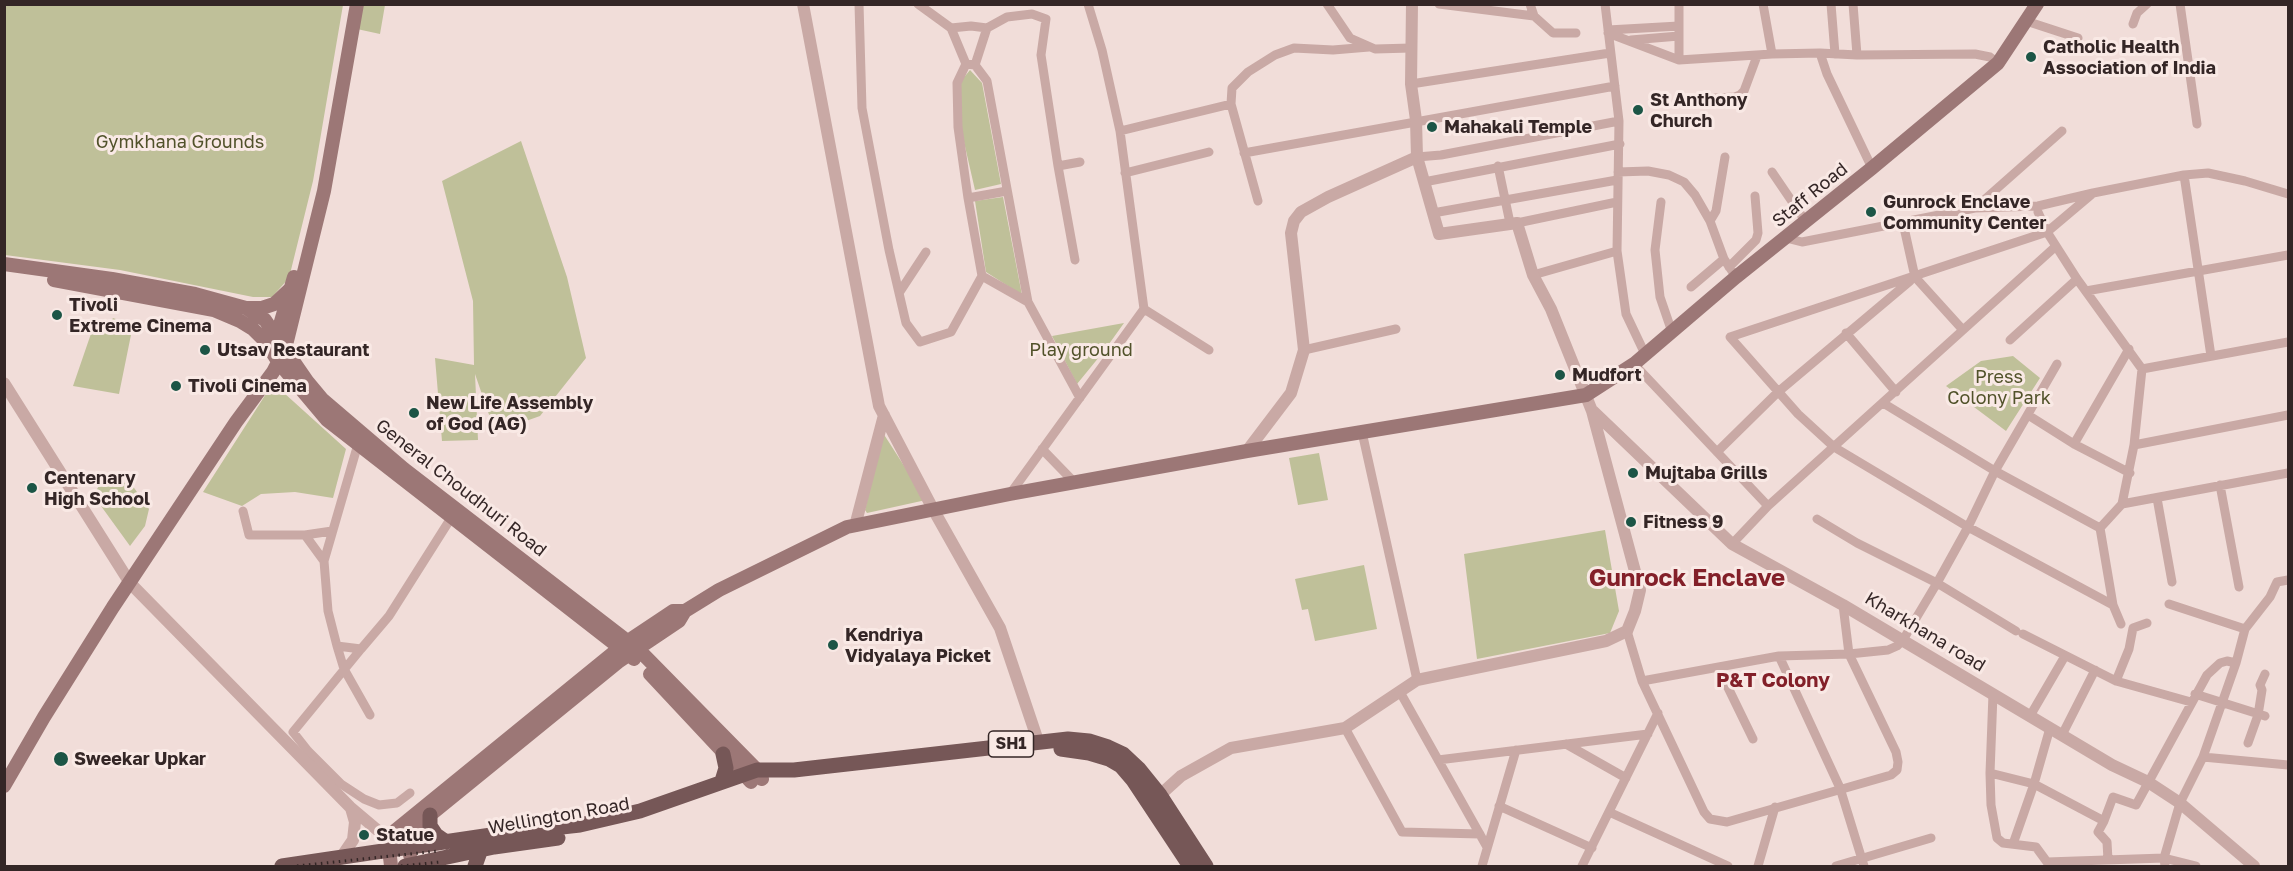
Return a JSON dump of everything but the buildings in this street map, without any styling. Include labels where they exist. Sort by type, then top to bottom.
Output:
[{"type":"main road","points":[[276,337],[289,314],[291,288],[319,182],[349,4]]},
{"type":"main road","points":[[4,786],[127,579],[268,379],[279,355],[324,191],[357,4]]},
{"type":"main road","name":"Staff Road","points":[[1586,395],[1634,363],[1672,332],[1729,268],[1786,238],[1998,63],[2037,4]]},
{"type":"main road","points":[[4,264],[124,281],[195,294],[246,308],[262,308],[274,304],[291,288]]},
{"type":"main road","name":"General Choudhuri Road","points":[[4,273],[85,285],[214,310],[240,321],[253,329],[322,399],[404,469],[628,648]]},
{"type":"main road","points":[[246,308],[265,320],[276,337],[279,355],[289,375],[327,420],[451,518],[628,648],[753,776]]},
{"type":"main road","points":[[4,768],[220,431],[266,368],[279,355]]},
{"type":"main road","points":[[268,379],[289,375]]},
{"type":"main road","points":[[389,852],[420,809],[628,648],[679,621],[685,611],[719,590],[847,527],[1010,494],[1247,451],[1586,395]]},
{"type":"main road","points":[[628,648],[723,754],[753,776]]},
{"type":"main road","points":[[411,866],[409,841],[417,828],[628,648]]},
{"type":"main road","name":"SH1","points":[[282,867],[389,852],[409,847],[580,825],[640,811],[722,781],[753,776],[1038,741],[1076,739],[1108,747],[1123,754],[1139,769],[1160,795],[1206,867]]},
{"type":"main road","name":"SH1","points":[[753,776],[1035,751],[1077,750],[1109,759],[1121,766],[1133,780],[1190,867]]},
{"type":"main road","points":[[722,781],[726,768],[723,754]]},
{"type":"main road","name":"Wellington Road","points":[[411,866],[481,849],[578,835],[638,823],[753,776]]},
{"type":"main road","points":[[430,815],[430,826],[436,835],[446,842]]},
{"type":"main road","points":[[475,867],[481,849]]},
{"type":"street","points":[[803,4],[879,406],[933,510],[1000,628],[1038,741]]},
{"type":"street","points":[[859,4],[862,108],[888,250],[906,323],[920,342],[951,332],[982,276],[958,127],[957,83],[971,65],[987,28]]},
{"type":"street","points":[[918,4],[951,28],[971,65],[987,81],[1028,302],[1080,398]]},
{"type":"street","points":[[1010,494],[1144,309],[1120,131],[1102,50],[1088,4]]},
{"type":"street","points":[[1328,4],[1350,38],[1375,49],[1411,48]]},
{"type":"street","points":[[1412,4],[1411,84],[1416,120],[1417,157],[1439,234],[1514,223],[1617,202]]},
{"type":"street","points":[[1438,4],[1534,16]]},
{"type":"street","points":[[1530,4],[1534,16],[1553,33],[1576,33]]},
{"type":"street","points":[[1605,4],[1619,121],[1617,251],[1626,314],[1645,354]]},
{"type":"street","points":[[1678,4],[1679,60]]},
{"type":"street","points":[[1763,4],[1772,54]]},
{"type":"street","points":[[1831,4],[1835,54]]},
{"type":"street","points":[[1852,4],[1857,55]]},
{"type":"street","points":[[2133,24],[2137,13],[2147,4]]},
{"type":"street","points":[[2180,4],[2197,124]]},
{"type":"street","points":[[951,28],[971,26],[987,28],[1007,17],[1032,14],[1046,19],[1041,55],[1075,260]]},
{"type":"street","points":[[2026,21],[2078,38]]},
{"type":"street","points":[[1608,32],[1679,31]]},
{"type":"street","points":[[1629,40],[1679,31]]},
{"type":"street","points":[[1608,32],[1679,60],[1820,53],[1975,54],[1990,57],[1998,63]]},
{"type":"street","points":[[1258,201],[1231,104],[1232,88],[1248,72],[1275,55],[1294,48],[1333,50],[1369,46]]},
{"type":"street","points":[[1411,84],[1610,53]]},
{"type":"street","points":[[1820,53],[1827,74],[1872,168]]},
{"type":"street","points":[[1696,99],[1740,95],[1744,91],[1757,56]]},
{"type":"street","points":[[1244,153],[1416,120],[1615,86]]},
{"type":"street","points":[[1120,131],[1231,104]]},
{"type":"street","points":[[1247,451],[1291,393],[1304,350],[1291,233],[1294,221],[1300,212],[1417,157],[1441,155],[1619,121]]},
{"type":"street","points":[[1975,208],[2062,130]]},
{"type":"street","points":[[1424,182],[1620,144]]},
{"type":"street","points":[[1125,173],[1209,152]]},
{"type":"street","points":[[1710,221],[1716,211],[1725,157]]},
{"type":"street","points":[[1058,166],[1080,162]]},
{"type":"street","points":[[1498,166],[1506,200],[1533,275],[1551,309],[1592,411],[1640,590],[1627,631],[1642,681],[1704,812],[1710,819],[1727,822],[1891,775],[1897,770],[1896,752],[1849,654],[1843,605]]},
{"type":"street","points":[[1433,213],[1648,171],[1669,175],[1684,182],[1695,195],[1710,221],[1729,268]]},
{"type":"street","points":[[1772,171],[1806,222]]},
{"type":"street","points":[[1786,238],[1802,242],[1975,208],[2038,206],[2184,175],[2208,173],[2289,194]]},
{"type":"street","points":[[2184,175],[2211,356]]},
{"type":"street","points":[[969,198],[1007,191]]},
{"type":"street","points":[[2094,193],[2047,232],[1730,337],[1797,414],[1834,447],[1968,527],[2113,605]]},
{"type":"street","points":[[1691,287],[1729,268],[1756,240],[1758,233],[1755,196]]},
{"type":"street","points":[[1660,202],[1655,250],[1660,297],[1672,332]]},
{"type":"street","points":[[2038,212],[2055,246],[2142,369],[2130,473],[2122,504],[2100,528]]},
{"type":"street","points":[[1903,223],[1915,277],[1963,330]]},
{"type":"street","points":[[1732,544],[1768,506],[2055,246]]},
{"type":"street","points":[[1533,275],[1617,251]]},
{"type":"street","points":[[899,293],[926,252]]},
{"type":"street","points":[[2086,291],[2289,255]]},
{"type":"street","points":[[982,276],[1028,302]]},
{"type":"street","points":[[1717,452],[1778,393],[1846,333],[1915,277]]},
{"type":"street","points":[[2010,340],[2077,279]]},
{"type":"street","points":[[1144,309],[1209,350]]},
{"type":"street","points":[[1304,350],[1396,329]]},
{"type":"street","points":[[1846,333],[1896,392]]},
{"type":"street","points":[[2142,369],[2289,342]]},
{"type":"street","points":[[2074,444],[2129,350]]},
{"type":"street","points":[[1634,363],[1768,506]]},
{"type":"street","points":[[1642,681],[1779,656],[1849,654],[1887,650],[1903,640],[1968,527],[1995,471],[2057,364]]},
{"type":"street","points":[[4,383],[127,579],[350,807],[389,852]]},
{"type":"street","points":[[1883,404],[1995,471],[2100,528]]},
{"type":"street","name":"Kharkhana road","points":[[1592,411],[1732,544],[1843,605],[2112,765],[2148,782],[2180,803],[2254,867]]},
{"type":"street","points":[[855,526],[884,415]]},
{"type":"street","points":[[2028,415],[2074,444],[2130,473]]},
{"type":"street","points":[[2134,445],[2289,415]]},
{"type":"street","points":[[1362,432],[1417,680]]},
{"type":"street","points":[[358,444],[324,561],[328,611],[337,646],[344,669],[370,715]]},
{"type":"street","points":[[1042,449],[1074,482]]},
{"type":"street","points":[[2122,504],[2289,473]]},
{"type":"street","points":[[2220,485],[2239,587]]},
{"type":"street","points":[[2157,498],[2172,582]]},
{"type":"street","points":[[243,511],[249,535],[305,535],[332,531]]},
{"type":"street","points":[[410,793],[397,803],[380,806],[364,799],[341,784],[308,751],[293,732],[389,616],[451,518]]},
{"type":"street","points":[[1817,519],[1857,543],[1937,583],[2019,632],[2116,681],[2222,703],[2261,715]]},
{"type":"street","points":[[2100,528],[2113,605],[2121,624]]},
{"type":"street","points":[[305,535],[324,561]]},
{"type":"street","points":[[2164,862],[2180,803],[2204,757],[2236,663],[2245,629],[2270,597],[2277,582],[2289,580]]},
{"type":"street","points":[[2169,604],[2245,629]]},
{"type":"street","points":[[2116,681],[2129,649],[2133,628],[2147,623]]},
{"type":"street","points":[[1160,795],[1181,776],[1231,748],[1345,728],[1417,680],[1582,647],[1606,641],[1627,631]]},
{"type":"street","points":[[337,646],[362,650]]},
{"type":"street","points":[[1779,656],[1840,788],[1863,863]]},
{"type":"street","points":[[2030,716],[2065,656]]},
{"type":"street","points":[[2108,860],[2107,842],[2098,832],[2114,796],[2136,805],[2206,675],[2220,663],[2227,661],[2236,663]]},
{"type":"street","points":[[1718,667],[1753,739]]},
{"type":"street","points":[[2062,735],[2095,670]]},
{"type":"street","points":[[2248,743],[2261,715],[2262,690],[2260,685],[2265,674]]},
{"type":"street","points":[[1400,692],[1487,847]]},
{"type":"street","points":[[1993,694],[1989,773],[1997,838],[2003,843],[2036,847],[2046,864],[2108,860],[2164,862],[2196,867]]},
{"type":"street","points":[[1582,867],[1658,713]]},
{"type":"street","points":[[1345,728],[1402,832],[1480,834]]},
{"type":"street","points":[[2013,844],[2050,728]]},
{"type":"street","points":[[1438,760],[1648,734]]},
{"type":"street","points":[[1566,744],[1626,778]]},
{"type":"street","points":[[1482,867],[1516,750]]},
{"type":"street","points":[[2204,757],[2289,765]]},
{"type":"street","points":[[1989,773],[2034,784],[2104,821]]},
{"type":"street","points":[[1499,806],[1592,848]]},
{"type":"street","points":[[340,859],[352,840],[355,822],[350,807]]},
{"type":"street","points":[[1759,866],[1775,807]]},
{"type":"street","points":[[1609,812],[1728,867]]},
{"type":"street","points":[[1836,867],[1863,863],[1931,838]]},
{"type":"green space","name":"Gymkhana Grounds","points":[[5,5],[343,5],[313,181],[289,278],[272,297],[253,297],[120,270],[5,255]]},
{"type":"green space","points":[[361,5],[385,5],[380,34],[357,29]]},
{"type":"green space","points":[[970,70],[982,83],[1001,184],[975,190],[961,129],[961,81]]},
{"type":"green space","points":[[521,141],[567,277],[586,358],[540,416],[495,432],[475,374],[478,440],[442,441],[435,358],[474,365],[473,301],[442,181]]},
{"type":"green space","points":[[1003,197],[1022,295],[986,272],[975,201]]},
{"type":"green space","points":[[113,318],[133,325],[119,394],[73,386],[95,322],[108,326]]},
{"type":"green space","name":"Play ground","points":[[1124,323],[1104,351],[1077,384],[1052,336]]},
{"type":"green space","name":"Press Colony Park","points":[[2013,356],[2040,378],[2006,431],[1946,386],[1981,361]]},
{"type":"green space","points":[[273,383],[346,449],[333,498],[295,492],[261,494],[242,506],[203,492]]},
{"type":"green space","points":[[883,433],[926,500],[867,513],[865,510]]},
{"type":"green space","points":[[1319,453],[1328,500],[1298,505],[1289,458]]},
{"type":"green space","points":[[105,477],[132,485],[149,509],[145,526],[130,546],[93,495]]},
{"type":"green space","points":[[1605,530],[1619,611],[1610,633],[1477,659],[1464,554]]},
{"type":"green space","points":[[1364,565],[1377,629],[1315,641],[1308,609],[1302,610],[1295,579]]},
{"type":"railway","points":[[297,866],[438,851]]},
{"type":"railway","points":[[401,866],[440,862]]},
{"type":"place","name":"Catholic Health Association of India","points":[[2031,57]]},
{"type":"place","name":"St Anthony Church","points":[[1638,110]]},
{"type":"place","name":"Mahakali Temple","points":[[1432,127]]},
{"type":"place","name":"Gunrock Enclave Community Center","points":[[1871,212]]},
{"type":"place","name":"Tivoli Extreme Cinema","points":[[57,315]]},
{"type":"place","name":"Utsav Restaurant","points":[[205,350]]},
{"type":"place","name":"Mudfort","points":[[1560,375]]},
{"type":"place","name":"Tivoli Cinema","points":[[176,386]]},
{"type":"place","name":"New Life Assembly of God (AG)","points":[[414,413]]},
{"type":"place","name":"Mujtaba Grills","points":[[1633,473]]},
{"type":"place","name":"Centenary High School","points":[[32,488]]},
{"type":"place","name":"Fitness 9","points":[[1631,522]]},
{"type":"place","name":"Kendriya Vidyalaya Picket","points":[[833,645]]},
{"type":"place","name":"Sweekar Upkar","points":[[61,759]]},
{"type":"place","name":"Statue","points":[[364,835]]},
{"type":"district","name":"Gunrock Enclave","points":[[1687,578]]},
{"type":"district","name":"P&T Colony","points":[[1773,681]]}]
